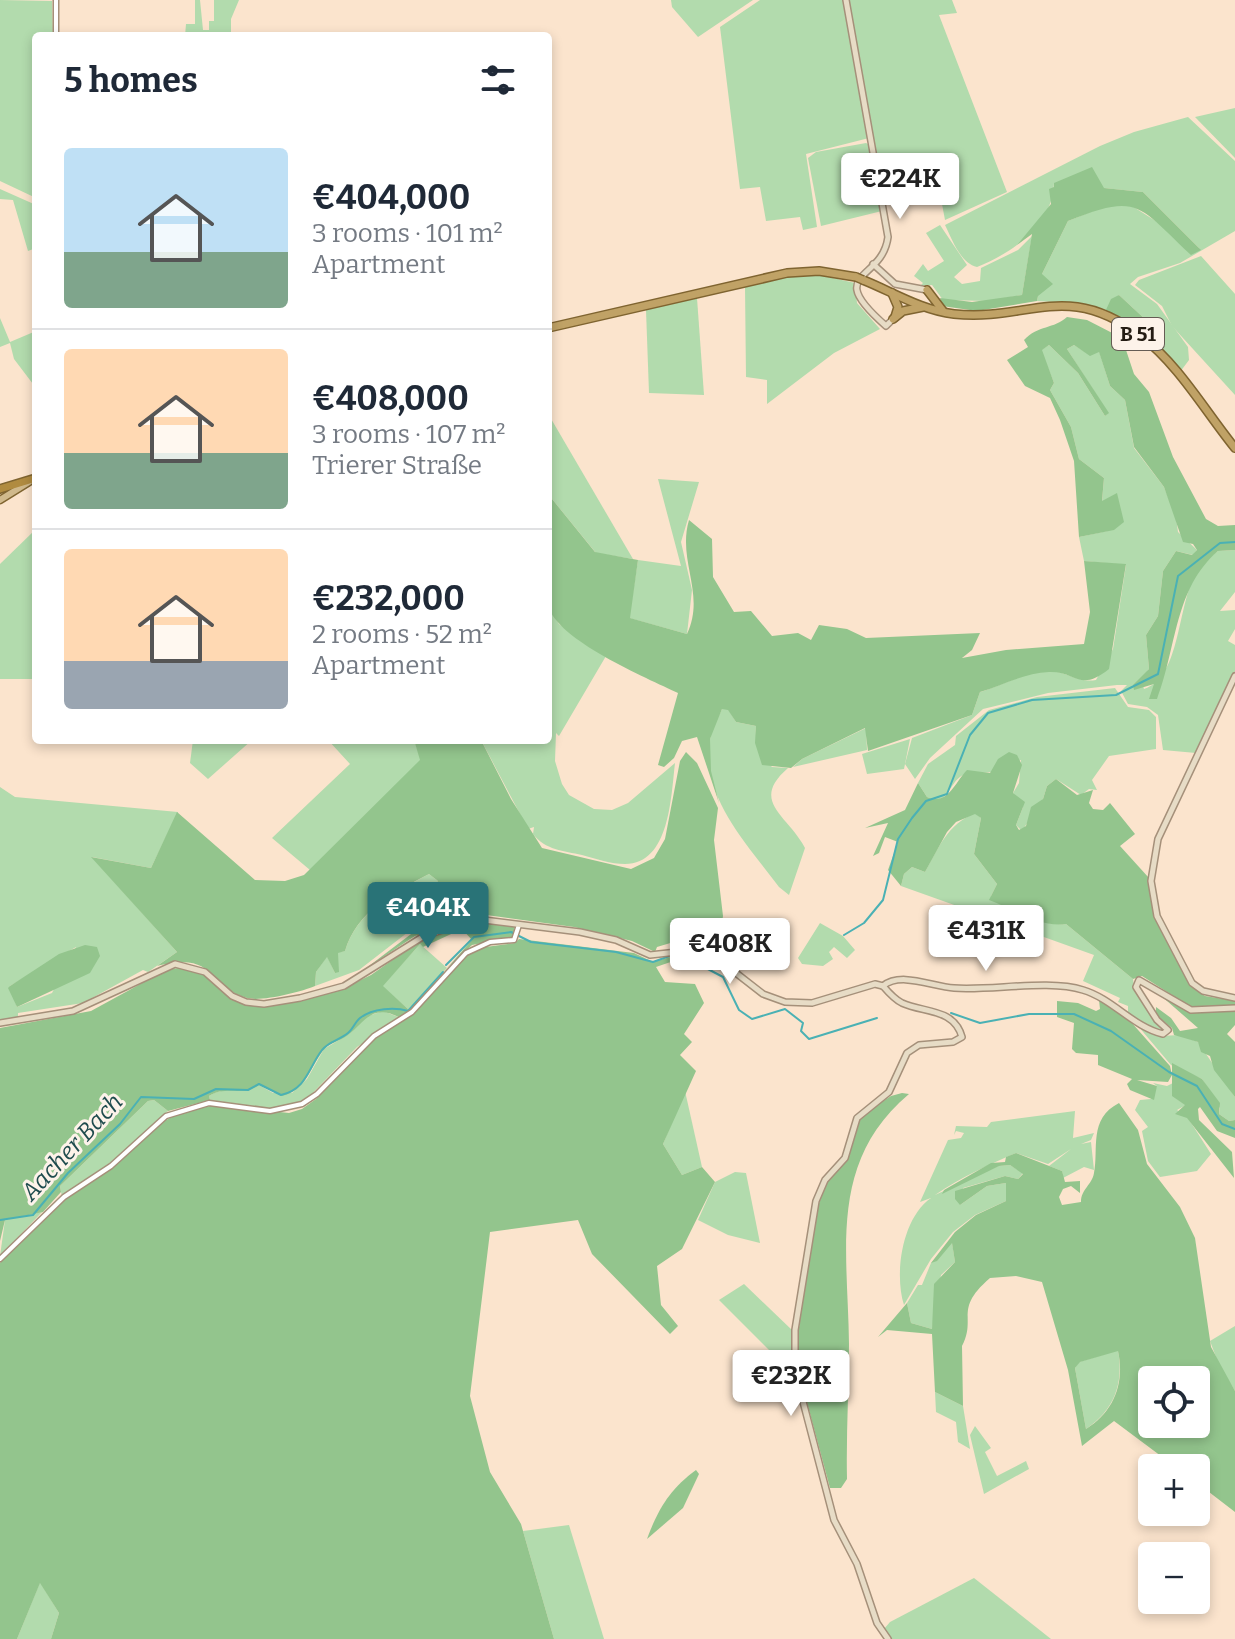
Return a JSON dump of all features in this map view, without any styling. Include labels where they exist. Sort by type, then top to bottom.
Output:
[{"type":"highway","name":"B 51","points":[[552,327],[787,273],[819,271],[860,279],[920,305],[945,312],[986,314],[1055,304],[1110,317],[1159,352],[1235,448]]},
{"type":"highway","points":[[893,319],[903,311],[920,305],[928,298],[927,290]]},
{"type":"highway","points":[[927,290],[945,312]]},
{"type":"highway","points":[[892,293],[898,307],[893,319]]},
{"type":"highway","points":[[0,489],[32,479]]},
{"type":"main road","points":[[846,0],[888,237],[887,245],[860,277],[858,298],[886,326],[893,319]]},
{"type":"main road","points":[[873,264],[895,284],[927,290]]},
{"type":"main road","points":[[0,500],[32,480]]},
{"type":"main road","points":[[1235,676],[1155,846],[1151,881],[1157,916],[1191,981],[1203,991],[1235,998]]},
{"type":"main road","points":[[0,1023],[73,1011],[175,964],[205,972],[232,996],[246,1002],[264,1004],[300,998],[344,986],[414,941],[465,921],[519,923],[608,938],[650,955],[697,951],[763,994],[790,1003],[812,1003],[876,984],[883,986],[902,1003],[942,1014],[959,1029],[962,1037],[953,1042],[919,1045],[907,1053],[889,1092],[855,1120],[845,1158],[825,1180],[816,1201],[795,1330],[795,1371],[836,1527],[857,1564],[877,1623],[888,1639]]},
{"type":"main road","points":[[883,986],[890,981],[909,980],[953,988],[1077,988],[1145,1028],[1163,1034],[1168,1030],[1157,1020],[1136,987],[1139,980],[1191,1010],[1235,1008]]},
{"type":"street","points":[[56,0],[56,32]]},
{"type":"street","points":[[0,1259],[64,1197],[111,1166],[166,1116],[209,1103],[270,1111],[302,1104],[313,1098],[374,1036],[412,1012],[466,953],[483,943],[517,936],[519,923]]},
{"type":"green space","points":[[0,0],[52,1],[53,32],[32,32],[32,196],[0,181]]},
{"type":"green space","points":[[195,0],[200,0],[203,30],[209,30],[209,21],[214,21],[214,0],[239,0],[231,19],[231,32],[185,32],[186,24],[195,24]]},
{"type":"green space","points":[[671,0],[753,0],[698,37],[672,7]]},
{"type":"green space","points":[[760,0],[844,0],[869,138],[806,154],[817,227],[803,230],[800,217],[766,221],[760,187],[740,189],[720,27]]},
{"type":"green space","points":[[847,0],[952,0],[957,13],[939,15],[1007,192],[945,220],[942,204],[949,198],[946,186],[908,195],[901,187],[882,191]]},
{"type":"green space","points":[[1235,108],[1235,158],[1195,117]]},
{"type":"green space","points":[[1188,117],[1235,161],[1235,231],[1180,263],[1138,277],[1130,284],[1157,304],[1188,347],[1189,360],[1180,372],[1146,335],[1149,331],[1142,324],[1147,321],[1119,295],[1105,312],[1071,303],[1037,301],[1042,274],[1068,221],[1110,204],[1132,206],[1200,249],[1143,192],[1054,183],[1052,198],[1038,224],[1004,254],[977,267],[966,261],[957,250],[945,225],[1100,146],[1134,132]]},
{"type":"green space","points":[[866,143],[870,145],[882,211],[821,226],[808,158],[816,152]]},
{"type":"green space","points":[[1092,167],[1104,188],[1143,192],[1201,250],[1191,255],[1160,225],[1137,209],[1110,207],[1068,221],[1042,274],[1053,284],[1038,296],[1037,301],[977,311],[942,306],[940,298],[972,302],[1022,295],[1032,234],[1017,245],[1051,204],[1049,189],[1054,187],[1054,183]]},
{"type":"green space","points":[[0,189],[32,203],[32,250],[28,251],[13,200],[0,199]]},
{"type":"green space","points":[[940,225],[967,265],[954,277],[962,284],[980,281],[981,268],[1018,250],[1032,236],[1022,295],[988,301],[943,300],[932,285],[920,286],[923,283],[914,276],[923,264],[928,271],[944,261],[926,233]]},
{"type":"green space","points":[[1201,256],[1235,294],[1235,395],[1172,326],[1162,306],[1135,285],[1139,280]]},
{"type":"green space","points":[[815,274],[855,283],[857,303],[880,329],[834,353],[767,404],[767,380],[746,377],[745,287],[785,277]]},
{"type":"green space","points":[[1119,295],[1147,321],[1143,324],[1149,331],[1146,335],[1105,312],[1111,299]]},
{"type":"green space","points":[[697,298],[704,395],[649,393],[646,310]]},
{"type":"green space","points":[[1067,317],[1087,320],[1122,338],[1134,374],[1149,392],[1173,457],[1206,519],[1218,526],[1235,525],[1235,550],[1218,551],[1193,583],[1178,620],[1157,699],[1149,699],[1154,684],[1134,690],[1133,685],[1149,669],[1146,635],[1158,616],[1163,571],[1176,551],[1192,555],[1197,550],[1193,544],[1183,542],[1164,487],[1134,447],[1125,400],[1110,386],[1099,352],[1090,356],[1074,345],[1067,349],[1109,413],[1105,416],[1078,373],[1049,345],[1042,350],[1054,383],[1050,390],[1071,427],[1079,459],[1104,478],[1102,501],[1117,493],[1124,522],[1114,530],[1079,537],[1074,461],[1060,420],[1050,398],[1025,386],[1007,360],[1028,347],[1024,340],[1029,335]]},
{"type":"green space","points":[[0,318],[10,342],[32,333],[32,383],[14,359],[10,343],[0,347]]},
{"type":"green space","points":[[1049,345],[1078,373],[1105,416],[1108,413],[1067,349],[1074,345],[1090,355],[1099,351],[1110,386],[1125,400],[1134,448],[1164,487],[1176,517],[1178,532],[1197,550],[1193,555],[1176,551],[1163,571],[1158,616],[1146,635],[1149,669],[1141,680],[1144,689],[1156,682],[1165,670],[1196,573],[1218,551],[1235,550],[1235,592],[1220,611],[1235,610],[1235,629],[1228,641],[1235,645],[1235,671],[1196,753],[1163,750],[1158,715],[1147,707],[1128,704],[1121,691],[1127,685],[1117,685],[1048,693],[983,709],[930,758],[915,779],[905,764],[912,738],[972,715],[980,692],[1044,671],[1096,680],[1113,649],[1126,565],[1084,561],[1079,537],[1107,531],[1107,499],[1102,502],[1104,478],[1079,459],[1071,427],[1050,390],[1054,383],[1041,350]]},
{"type":"green space","points":[[552,420],[633,559],[596,553],[552,499]]},
{"type":"green space","points":[[658,479],[699,482],[681,542],[692,590],[687,634],[629,618],[638,560],[681,566]]},
{"type":"green space","points":[[552,499],[595,552],[638,560],[630,618],[687,634],[694,605],[686,549],[689,520],[712,539],[713,577],[734,612],[751,611],[772,636],[798,633],[811,640],[819,625],[847,629],[866,638],[980,633],[972,650],[962,658],[1006,650],[1084,644],[1090,612],[1084,561],[1126,564],[1109,669],[1099,676],[1084,680],[1049,672],[1023,677],[980,692],[972,715],[868,751],[865,728],[802,759],[791,768],[762,765],[755,743],[756,726],[736,722],[728,710],[722,709],[710,739],[711,771],[719,803],[697,737],[682,741],[674,758],[664,767],[658,765],[678,693],[584,644],[552,612]]},
{"type":"green space","points":[[32,533],[32,679],[0,679],[0,564]]},
{"type":"green space","points":[[552,613],[559,624],[606,656],[559,736],[556,733],[555,761],[569,795],[594,809],[612,810],[628,803],[675,763],[669,809],[660,841],[640,861],[625,864],[609,862],[555,849],[533,834],[534,827],[528,829],[483,744],[552,744]]},
{"type":"green space","points":[[1115,688],[1128,707],[1149,710],[1156,717],[1156,749],[1109,756],[1092,780],[1097,790],[1089,789],[1081,795],[1056,779],[1047,786],[1043,799],[1022,831],[1016,825],[1023,807],[1013,793],[1019,783],[1021,760],[995,771],[964,775],[939,799],[927,797],[918,783],[928,764],[955,745],[956,736],[989,710],[1037,697]]},
{"type":"green space","points":[[722,709],[728,709],[736,722],[756,726],[757,743],[764,757],[772,767],[788,768],[772,790],[772,800],[805,848],[789,895],[779,887],[741,837],[719,800],[712,781],[710,739]]},
{"type":"green space","points":[[866,728],[867,750],[793,767],[802,759]]},
{"type":"green space","points":[[910,739],[904,769],[867,774],[862,754]]},
{"type":"green space","points":[[192,744],[247,744],[208,779],[190,763]]},
{"type":"green space","points":[[332,744],[415,744],[421,760],[310,870],[272,838],[350,764]]},
{"type":"green space","points":[[415,744],[483,744],[511,799],[542,848],[631,869],[654,858],[665,839],[680,761],[686,752],[697,763],[718,808],[714,840],[723,916],[721,929],[718,927],[711,934],[697,924],[689,934],[690,948],[679,950],[677,941],[657,947],[655,952],[632,941],[574,927],[479,914],[415,936],[365,969],[419,928],[412,928],[408,914],[438,881],[429,874],[390,896],[367,914],[345,951],[338,953],[339,972],[335,973],[327,957],[316,972],[315,986],[281,996],[253,999],[233,992],[201,966],[177,963],[157,966],[177,952],[91,857],[151,868],[177,812],[255,880],[285,881],[304,875],[420,760]]},
{"type":"green space","points":[[1009,752],[1017,755],[1022,765],[1013,793],[1025,802],[1016,825],[1019,830],[1026,826],[1031,807],[1043,799],[1047,786],[1056,779],[1077,795],[1093,790],[1089,803],[1093,809],[1103,810],[1110,803],[1135,834],[1120,846],[1149,878],[1154,913],[1190,986],[1205,996],[1235,1001],[1235,1007],[1194,1009],[1142,976],[1133,979],[1066,924],[1037,921],[989,900],[997,884],[974,854],[981,818],[975,814],[956,822],[925,872],[912,867],[904,874],[901,886],[888,870],[898,842],[885,837],[879,853],[873,856],[888,823],[865,828],[905,810],[918,783],[927,797],[946,796],[967,770],[990,773],[998,759]]},
{"type":"green space","points":[[0,787],[15,797],[178,812],[151,868],[92,857],[177,952],[148,972],[143,970],[83,1003],[18,1013],[18,1021],[0,1023]],"holes":[[[76,947],[52,993],[17,1007],[10,986]]]},
{"type":"green space","points":[[975,813],[981,818],[974,854],[997,884],[991,896],[1005,907],[1026,916],[1048,923],[1066,924],[1133,979],[1134,986],[1164,1031],[1154,1030],[1128,1015],[1128,1006],[1118,1002],[1120,998],[1083,981],[1094,955],[901,886],[904,874],[912,867],[925,872],[951,830]]},
{"type":"green space","points":[[429,874],[438,881],[408,914],[412,929],[359,970],[315,986],[316,972],[327,956],[335,973],[337,952],[345,951],[358,925],[368,914],[390,896]]},
{"type":"green space","points":[[477,921],[515,924],[513,937],[472,945],[447,968],[472,940],[462,929],[423,947],[420,944],[383,986],[409,1010],[401,1018],[383,1012],[371,1015],[348,1035],[325,1049],[302,1084],[290,1093],[282,1096],[259,1085],[247,1090],[215,1093],[209,1096],[210,1100],[168,1111],[154,1100],[148,1101],[60,1186],[61,1192],[43,1212],[5,1220],[0,1241],[0,1028],[91,1011],[166,970],[184,967],[200,972],[244,1004],[259,1007],[288,1003],[338,991],[371,975],[418,942]]},
{"type":"green space","points":[[820,923],[843,936],[855,950],[847,958],[834,947],[829,952],[833,959],[823,966],[802,964],[798,958]]},
{"type":"green space","points":[[519,939],[634,953],[653,962],[691,951],[691,955],[656,967],[665,982],[695,984],[704,1003],[684,1034],[692,1042],[680,1055],[696,1071],[663,1144],[682,1175],[702,1167],[715,1182],[682,1249],[657,1266],[661,1305],[678,1326],[670,1334],[592,1254],[578,1220],[490,1232],[470,1396],[490,1472],[521,1524],[554,1639],[51,1639],[59,1613],[40,1583],[17,1639],[0,1639],[0,1263],[63,1200],[110,1170],[159,1124],[179,1113],[215,1105],[289,1113],[302,1109],[316,1099],[372,1040],[414,1013],[468,954],[478,948],[515,943]]},
{"type":"green space","points":[[420,944],[447,968],[409,1010],[382,986]]},
{"type":"green space","points":[[85,945],[97,947],[100,956],[90,973],[17,1007],[8,988],[10,986],[59,954]]},
{"type":"green space","points":[[1159,994],[1193,1013],[1235,1010],[1235,1025],[1227,1034],[1235,1042],[1235,1097],[1214,1070],[1210,1056],[1201,1052],[1198,1042],[1174,1035],[1172,1028],[1156,1015],[1156,1007],[1171,1018],[1180,1031],[1198,1028]]},
{"type":"green space","points":[[1099,1000],[1131,1022],[1170,1066],[1172,1075],[1168,1082],[1137,1080],[1157,1086],[1154,1100],[1130,1090],[1127,1084],[1132,1079],[1098,1065],[1098,1055],[1076,1053],[1072,1049],[1074,1023],[1057,1017],[1057,1001],[1078,1003],[1096,1011],[1100,1009]]},
{"type":"green space","points":[[383,1011],[401,1018],[357,1047],[305,1101],[280,1110],[210,1100],[209,1096],[215,1093],[259,1085],[273,1093],[292,1093],[307,1079],[324,1049],[349,1034],[362,1018]]},
{"type":"green space","points":[[1138,1026],[1160,1036],[1180,1035],[1198,1042],[1235,1097],[1235,1120],[1229,1121],[1219,1114],[1220,1108],[1202,1079],[1171,1065]]},
{"type":"green space","points":[[1172,1063],[1202,1079],[1220,1103],[1219,1114],[1229,1121],[1235,1120],[1235,1138],[1217,1131],[1200,1107],[1198,1109],[1199,1120],[1232,1152],[1234,1178],[1187,1118],[1175,1114],[1185,1105],[1172,1096]]},
{"type":"green space","points":[[1175,1082],[1177,1099],[1186,1105],[1177,1110],[1188,1118],[1211,1154],[1197,1171],[1160,1177],[1148,1161],[1142,1131],[1148,1127],[1135,1110],[1140,1100],[1151,1099],[1157,1086],[1153,1083],[1167,1086]]},
{"type":"green space","points":[[685,1091],[702,1167],[682,1175],[663,1144]]},
{"type":"green space","points":[[909,1094],[883,1120],[865,1149],[854,1178],[848,1210],[847,1479],[841,1488],[830,1488],[795,1358],[813,1221],[826,1183],[848,1157],[860,1116],[891,1096]]},
{"type":"green space","points":[[154,1100],[168,1111],[108,1167],[62,1197],[60,1186],[148,1101]]},
{"type":"green space","points":[[1119,1103],[1138,1130],[1147,1164],[1180,1207],[1195,1238],[1211,1347],[1235,1391],[1235,1512],[1210,1493],[1210,1454],[1158,1454],[1114,1421],[1082,1446],[1068,1370],[1042,1282],[1016,1276],[990,1278],[972,1298],[962,1346],[963,1406],[935,1392],[932,1334],[887,1330],[878,1337],[907,1303],[911,1323],[932,1329],[934,1284],[955,1262],[952,1243],[937,1261],[931,1263],[955,1232],[976,1215],[1006,1201],[1006,1183],[987,1186],[960,1205],[955,1199],[955,1191],[1005,1176],[1018,1179],[1023,1174],[1010,1165],[999,1166],[942,1194],[944,1190],[991,1163],[1005,1162],[1006,1157],[1016,1153],[1062,1171],[1065,1182],[1080,1181],[1080,1193],[1071,1186],[1063,1189],[1059,1197],[1062,1205],[1081,1202],[1094,1173],[1097,1135],[1103,1117]],"holes":[[[1118,1351],[1120,1363],[1115,1396],[1104,1414],[1086,1429],[1075,1368],[1080,1362]]]},
{"type":"green space","points":[[1075,1111],[1073,1138],[1094,1133],[1091,1140],[1081,1144],[1091,1142],[1094,1170],[1084,1167],[1063,1178],[1062,1171],[1049,1166],[1071,1149],[1048,1164],[1016,1153],[935,1195],[998,1166],[1010,1165],[1023,1173],[1018,1179],[1005,1176],[963,1188],[960,1205],[987,1186],[1006,1183],[1006,1201],[975,1215],[953,1232],[931,1259],[904,1305],[900,1278],[907,1232],[921,1207],[931,1198],[920,1202],[948,1140],[961,1138],[964,1133],[956,1131],[954,1135],[956,1126],[987,1127],[991,1122]]},
{"type":"green space","points":[[735,1172],[746,1173],[760,1243],[728,1235],[698,1220],[715,1182]]},
{"type":"green space","points":[[42,1212],[1,1255],[0,1256],[5,1220]]},
{"type":"green space","points":[[952,1242],[955,1262],[941,1275],[932,1329],[911,1323],[907,1303],[918,1285],[922,1285],[931,1263]]},
{"type":"green space","points":[[744,1284],[793,1331],[793,1374],[719,1300]]},
{"type":"green space","points":[[1235,1326],[1235,1391],[1219,1365],[1210,1341]]},
{"type":"green space","points":[[1118,1350],[1119,1374],[1115,1395],[1104,1413],[1086,1429],[1075,1368],[1079,1362]]},
{"type":"green space","points":[[935,1392],[963,1406],[970,1449],[958,1442],[956,1422],[936,1412]]},
{"type":"green space","points":[[975,1426],[991,1448],[985,1452],[997,1476],[1026,1461],[1029,1469],[984,1494],[970,1435]]},
{"type":"green space","points":[[696,1470],[699,1474],[683,1508],[647,1539],[666,1500]]},
{"type":"green space","points":[[569,1525],[604,1639],[554,1639],[523,1531]]},
{"type":"green space","points":[[974,1578],[1051,1639],[891,1639],[884,1629],[890,1622]]},
{"type":"green space","points":[[40,1582],[59,1613],[51,1639],[17,1639]]},
{"type":"waterway","points":[[844,935],[864,923],[883,900],[898,839],[926,801],[947,794],[970,735],[988,713],[1032,700],[1116,695],[1158,674],[1178,576],[1220,543],[1235,542]]},
{"type":"waterway","name":"Aacher Bach","points":[[446,965],[474,937],[511,932],[531,942],[616,952],[653,962],[675,954]]},
{"type":"waterway","name":"Aacher Bach","points":[[689,953],[704,967],[723,977],[739,1010],[752,1019],[785,1009],[803,1023],[801,1031],[809,1039],[877,1018]]},
{"type":"waterway","name":"Aacher Bach","points":[[0,1220],[33,1215],[68,1173],[120,1124],[141,1097],[194,1099],[216,1089],[248,1090],[259,1084],[281,1095],[290,1092],[302,1083],[325,1047],[348,1033],[360,1018],[384,1009],[408,1011],[443,972]]},
{"type":"waterway","name":"Aacher Bach","points":[[951,1013],[980,1023],[1029,1014],[1074,1014],[1111,1031],[1169,1072],[1197,1086],[1222,1124],[1235,1129]]}]
